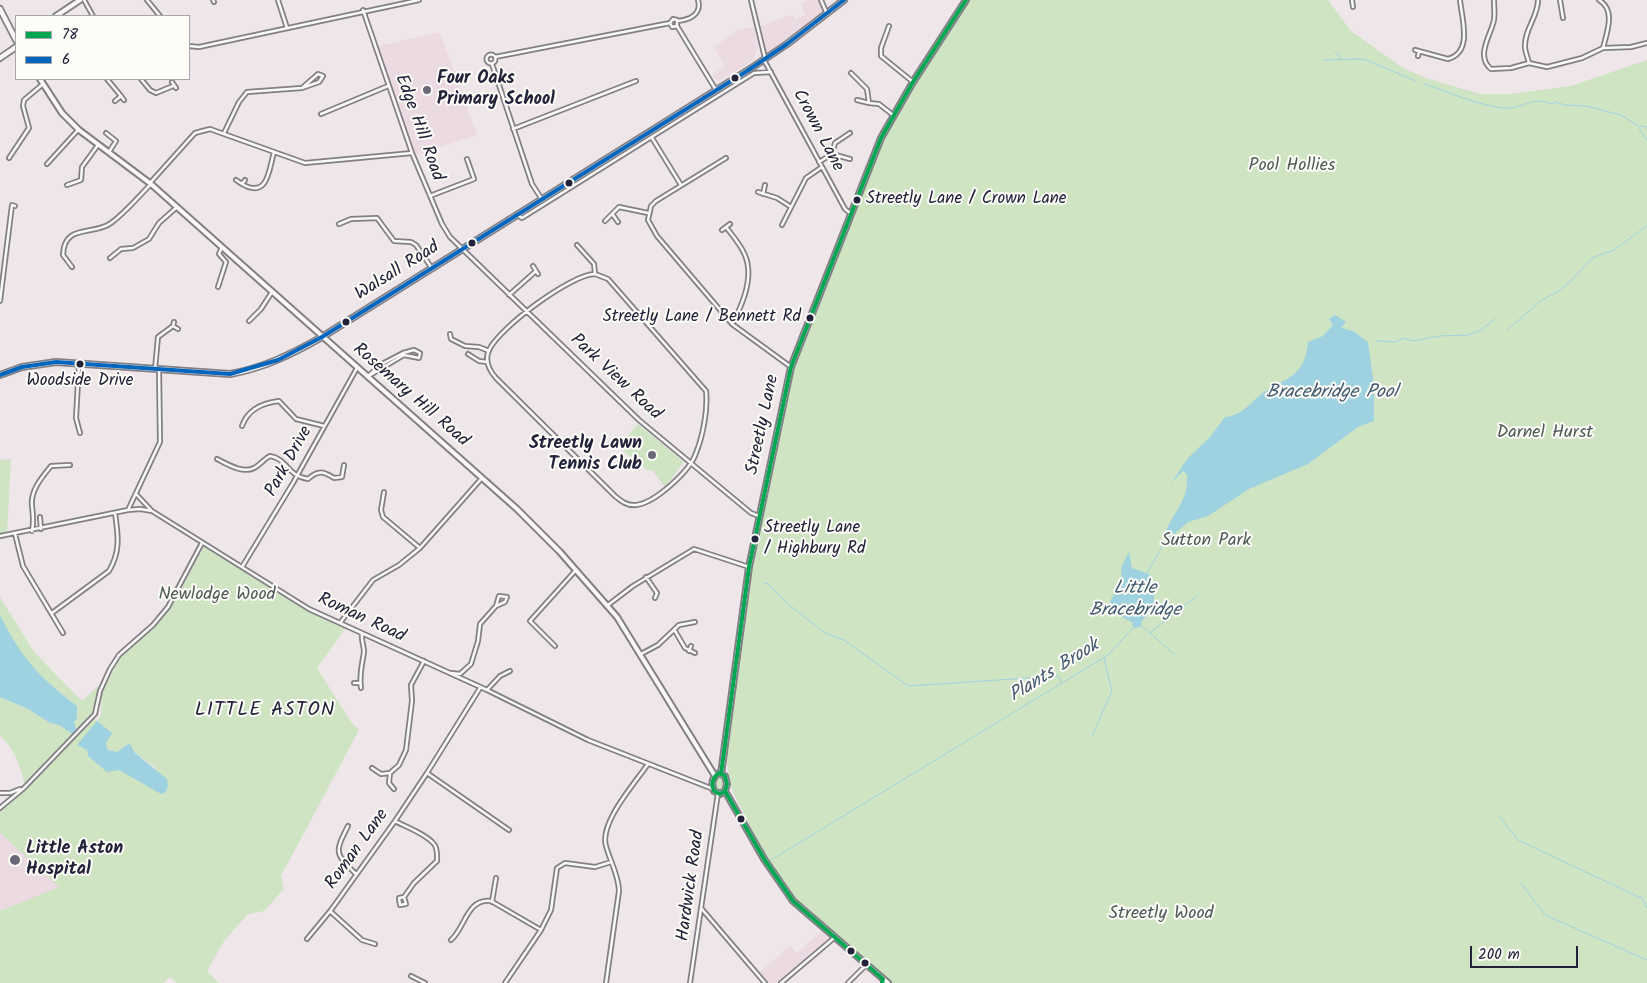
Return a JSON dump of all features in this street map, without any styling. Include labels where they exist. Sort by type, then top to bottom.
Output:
[{"type":"main road","points":[[58,15],[80,0]]},
{"type":"main road","name":"Walsall Road","points":[[0,375],[22,367],[56,362],[230,374],[276,361],[322,337],[716,90],[764,59],[844,0]]},
{"type":"main road","name":"Streetly Lane","points":[[721,774],[749,567],[791,367],[870,162],[893,115],[966,0]]},
{"type":"main road","points":[[0,9],[15,38]]},
{"type":"main road","points":[[0,58],[15,48]]},
{"type":"main road","name":"Rosemary Hill Road","points":[[41,80],[62,112],[79,130],[150,183],[517,509],[608,606],[641,654],[715,776]]},
{"type":"main road","points":[[725,792],[718,793],[713,789],[712,783],[715,776],[721,774],[726,779],[725,792],[787,894],[834,938],[872,969],[883,981],[888,983]]},
{"type":"street","points":[[84,0],[92,15]]},
{"type":"street","points":[[146,0],[159,15]]},
{"type":"street","points":[[278,0],[287,28]]},
{"type":"street","points":[[190,46],[199,47],[363,10],[419,0]]},
{"type":"street","points":[[541,198],[532,184],[492,64],[488,62],[487,58],[490,55],[495,57],[670,22],[673,19],[677,21],[690,18],[701,9],[698,0]]},
{"type":"street","points":[[751,0],[764,59]]},
{"type":"street","points":[[821,0],[827,14]]},
{"type":"street","points":[[1352,0],[1353,7]]},
{"type":"street","points":[[1415,50],[1448,59],[1461,52],[1464,46],[1464,28],[1460,0]]},
{"type":"street","points":[[1494,0],[1494,22],[1485,46],[1488,66],[1497,70],[1529,63],[1547,66],[1567,63],[1603,48],[1631,47],[1647,43]]},
{"type":"street","points":[[1529,63],[1525,46],[1528,29],[1535,15],[1538,0]]},
{"type":"street","points":[[1560,0],[1563,18]]},
{"type":"street","points":[[1598,0],[1606,6],[1609,14],[1603,48]]},
{"type":"street","name":"Edge Hill Road","points":[[363,10],[412,153],[445,230],[462,248]]},
{"type":"street","points":[[677,21],[677,26],[716,90]]},
{"type":"street","points":[[670,22],[672,27],[677,26]]},
{"type":"street","points":[[889,26],[881,48],[881,56],[913,82]]},
{"type":"street","points":[[1418,56],[1419,52]]},
{"type":"street","points":[[492,64],[495,62],[495,57]]},
{"type":"street","name":"Crown Lane","points":[[764,59],[845,209],[850,213]]},
{"type":"street","name":"Walsall Road","points":[[516,214],[522,218],[754,73],[771,72]]},
{"type":"street","points":[[851,73],[867,88],[869,103]]},
{"type":"street","points":[[224,133],[239,102],[247,92],[302,88],[319,82],[323,76],[318,74],[302,88]]},
{"type":"street","points":[[108,80],[124,100]]},
{"type":"street","points":[[142,80],[150,90],[156,93],[174,87],[172,82]]},
{"type":"street","points":[[513,129],[636,81]]},
{"type":"street","points":[[9,158],[30,128],[23,106],[24,100],[44,84]]},
{"type":"street","points":[[321,114],[389,86]]},
{"type":"street","points":[[115,101],[120,96]]},
{"type":"street","points":[[857,100],[879,104],[893,115]]},
{"type":"street","points":[[71,265],[65,259],[64,249],[71,236],[79,232],[107,226],[150,183],[194,133],[210,129],[305,163],[412,153]]},
{"type":"street","points":[[47,164],[79,130]]},
{"type":"street","points":[[106,133],[106,135],[113,137],[116,141],[109,152]]},
{"type":"street","points":[[819,162],[832,154],[835,143],[850,133]]},
{"type":"street","points":[[652,138],[681,185]]},
{"type":"street","points":[[67,184],[82,180],[82,167],[99,144]]},
{"type":"street","points":[[236,180],[256,188],[266,182],[274,152]]},
{"type":"street","points":[[832,154],[850,159]]},
{"type":"street","points":[[726,158],[656,201],[648,213],[650,228],[732,324],[791,367]]},
{"type":"street","points":[[430,196],[474,179],[467,159]]},
{"type":"street","points":[[782,225],[806,178],[822,167]]},
{"type":"street","points":[[242,184],[245,180]]},
{"type":"street","points":[[763,194],[765,185]]},
{"type":"street","points":[[758,192],[777,198],[791,207]]},
{"type":"street","points":[[605,221],[613,215],[621,203]]},
{"type":"street","points":[[1,302],[12,205]]},
{"type":"street","points":[[110,258],[121,249],[133,248],[149,238],[159,223],[177,207]]},
{"type":"street","points":[[619,207],[648,213]]},
{"type":"street","points":[[613,215],[618,222]]},
{"type":"street","points":[[339,224],[351,218],[377,218],[394,241],[411,242],[416,245],[431,268]]},
{"type":"street","points":[[784,220],[788,222]]},
{"type":"street","points":[[722,230],[730,224]]},
{"type":"street","points":[[726,227],[744,253],[748,266],[746,290],[732,324]]},
{"type":"street","points":[[577,245],[594,264],[595,274]]},
{"type":"street","points":[[218,287],[226,262],[219,254],[222,247]]},
{"type":"street","name":"Park View Road","points":[[462,248],[639,420],[751,513],[759,516]]},
{"type":"street","points":[[0,253],[5,254]]},
{"type":"street","points":[[509,295],[537,273],[533,266]]},
{"type":"street","points":[[595,274],[608,279],[704,387],[706,404],[697,451],[669,487],[649,501],[635,505],[621,502],[496,378],[489,369],[487,362],[488,351],[494,343],[526,312],[578,278],[595,274]]},
{"type":"street","points":[[249,320],[261,309],[272,292]]},
{"type":"street","points":[[128,510],[160,442],[157,369],[158,337],[173,324],[178,329]]},
{"type":"street","points":[[450,334],[451,339]]},
{"type":"street","points":[[446,341],[451,339],[465,346],[479,347],[488,351]]},
{"type":"street","points":[[468,354],[480,361],[487,362]]},
{"type":"street","points":[[368,377],[404,355],[410,355]]},
{"type":"street","points":[[79,364],[76,422],[80,433]]},
{"type":"street","name":"Park Drive","points":[[242,567],[297,478],[357,368]]},
{"type":"street","points":[[242,426],[246,415],[256,408],[268,402],[279,401],[296,419],[324,426]]},
{"type":"street","points":[[217,459],[230,466],[245,469],[254,468],[270,456],[278,457],[297,478],[308,479],[316,472],[323,472],[334,478],[342,477],[344,465]]},
{"type":"street","points":[[32,531],[35,520],[32,504],[40,479],[51,466],[70,465]]},
{"type":"street","points":[[340,623],[373,580],[399,565],[420,548],[482,478]]},
{"type":"street","points":[[384,492],[381,510],[383,516],[420,548]]},
{"type":"street","name":"Roman Road","points":[[136,494],[152,511],[309,609],[488,690],[588,740],[713,789]]},
{"type":"street","points":[[382,502],[386,503]]},
{"type":"street","points":[[0,536],[128,510],[152,511]]},
{"type":"street","points":[[52,613],[109,571],[118,553],[119,544],[115,513]]},
{"type":"street","points":[[40,517],[41,529]]},
{"type":"street","points":[[15,534],[23,566],[63,633]]},
{"type":"street","points":[[0,808],[24,788],[95,714],[100,690],[110,669],[119,655],[153,625],[168,607],[202,543]]},
{"type":"street","points":[[608,606],[646,577],[694,548],[749,567]]},
{"type":"street","points":[[555,646],[530,621],[576,570]]},
{"type":"street","points":[[646,577],[657,593],[655,598]]},
{"type":"street","points":[[447,673],[460,674],[471,664],[478,642],[480,624],[496,606],[505,602],[507,597],[499,596],[496,606]]},
{"type":"street","points":[[641,654],[680,625],[690,620],[695,622]]},
{"type":"street","points":[[674,631],[689,651],[695,654]]},
{"type":"street","points":[[361,688],[360,667],[364,650],[361,641],[362,633]]},
{"type":"street","points":[[689,651],[691,646]]},
{"type":"street","points":[[372,768],[381,774],[390,773],[399,765],[406,750],[412,701],[411,685],[424,661]]},
{"type":"street","points":[[488,690],[500,676],[510,671]]},
{"type":"street","points":[[354,683],[360,683]]},
{"type":"street","name":"Roman Lane","points":[[307,939],[330,911],[395,821],[427,774],[480,688]]},
{"type":"street","points":[[606,983],[620,891],[604,844],[611,817],[648,764]]},
{"type":"street","points":[[390,773],[389,783],[394,789]]},
{"type":"street","points":[[427,774],[509,830]]},
{"type":"street","points":[[0,793],[10,793],[24,788]]},
{"type":"street","name":"Hardwick Road","points":[[690,983],[718,793]]},
{"type":"street","points":[[395,821],[428,840],[435,845],[437,850],[437,861],[414,883],[404,897]]},
{"type":"street","points":[[348,826],[337,848],[339,856],[356,874]]},
{"type":"street","points":[[505,983],[541,930],[550,910],[557,868],[565,863],[595,867],[611,862]]},
{"type":"street","points":[[492,902],[496,878]]},
{"type":"street","points":[[451,940],[459,932],[474,905],[482,901],[492,902],[541,930]]},
{"type":"street","points":[[702,908],[765,983]]},
{"type":"street","points":[[330,911],[362,940],[375,944]]},
{"type":"street","points":[[781,983],[834,938]]},
{"type":"street","points":[[848,983],[866,965]]},
{"type":"street","points":[[411,976],[425,983]]},
{"type":"shaded area","points":[[808,0],[820,0],[823,13],[792,38],[767,53],[761,26],[792,15],[796,19],[805,15],[801,5]]},
{"type":"shaded area","points":[[754,27],[758,48],[753,60],[719,81],[716,80],[712,75],[725,66],[714,47],[738,30]]},
{"type":"shaded area","name":"Four Oaks Primary School","points":[[440,32],[477,135],[415,155],[378,46]]},
{"type":"shaded area","name":"Little Aston Hospital","points":[[0,833],[60,887],[0,911]]},
{"type":"shaded area","points":[[821,931],[828,938],[822,945],[776,983],[770,983],[760,972],[790,946],[797,953]]},
{"type":"green space","name":"Sutton Park","points":[[969,0],[1328,0],[1351,31],[1403,68],[1426,78],[1480,94],[1510,94],[1571,86],[1647,60],[1647,983],[891,983],[807,911],[782,883],[762,850],[732,790],[725,752],[737,677],[742,624],[758,537],[761,534],[759,533],[762,512],[789,384],[802,345],[869,174],[895,116]]},
{"type":"green space","name":"Streetly Lawn Tennis Club","points":[[638,424],[684,462],[665,487],[653,471],[647,470],[619,447]]},
{"type":"green space","points":[[11,459],[7,533],[0,533],[0,460]]},
{"type":"green space","name":"Newlodge Wood","points":[[204,547],[302,608],[345,629],[317,668],[351,722],[359,730],[281,876],[284,889],[264,911],[248,914],[224,941],[207,971],[219,983],[177,983],[170,977],[163,983],[0,983],[0,911],[59,887],[0,833],[0,810],[14,800],[94,718],[97,721],[101,715],[102,691],[122,655],[156,625],[171,607]],"holes":[[[108,737],[106,743],[108,750],[117,752],[128,744],[134,752],[156,768],[161,794],[143,781],[96,762],[88,756],[87,750],[78,744]]]},
{"type":"green space","points":[[0,597],[34,652],[82,701],[100,684],[94,713],[77,732],[74,722],[77,706],[32,667],[13,643],[0,616]]},
{"type":"green space","points":[[0,697],[28,709],[74,735],[25,785],[19,765],[10,746],[0,736]]},
{"type":"green space","points":[[718,778],[722,778],[726,784],[722,790],[718,790],[714,786],[714,782]]},
{"type":"water","name":"Bracebridge Pool","points":[[1335,315],[1346,322],[1341,328],[1353,331],[1368,342],[1374,386],[1374,421],[1358,427],[1308,464],[1249,489],[1208,516],[1188,522],[1165,542],[1165,534],[1184,496],[1187,486],[1187,475],[1183,471],[1171,483],[1188,458],[1210,437],[1225,417],[1242,411],[1264,392],[1296,372],[1303,362],[1308,342],[1323,336],[1333,325],[1329,319]]},
{"type":"water","name":"Little Bracebridge","points":[[1129,552],[1132,568],[1149,574],[1154,593],[1152,610],[1142,620],[1141,626],[1136,628],[1132,626],[1133,623],[1113,611],[1110,601],[1122,582],[1121,568]]},
{"type":"water","points":[[0,615],[16,644],[32,666],[77,706],[77,718],[74,722],[77,732],[74,735],[28,709],[0,697]]},
{"type":"water","points":[[97,721],[112,733],[106,743],[108,750],[117,752],[128,744],[131,745],[134,752],[167,779],[168,786],[165,793],[161,794],[119,770],[107,772],[88,756],[87,750],[77,745]]},
{"type":"waterway","points":[[1335,52],[1342,58]]},
{"type":"waterway","points":[[1324,60],[1364,59],[1416,81]]},
{"type":"waterway","points":[[1424,84],[1473,101],[1503,108],[1517,107],[1538,101],[1552,104],[1555,102],[1565,105],[1586,106],[1621,115],[1637,125],[1647,140]]},
{"type":"waterway","points":[[1641,126],[1647,127]]},
{"type":"waterway","name":"Plants Brook","points":[[1507,330],[1542,300],[1559,291],[1592,258],[1614,250],[1647,226]]},
{"type":"waterway","name":"Plants Brook","points":[[1376,341],[1396,342],[1403,338],[1413,341],[1439,336],[1468,335],[1481,330],[1495,319]]},
{"type":"waterway","name":"Plants Brook","points":[[1147,573],[1165,542]]},
{"type":"waterway","points":[[764,583],[768,584],[788,604],[825,633],[844,640],[908,686],[1058,676],[1062,683]]},
{"type":"waterway","points":[[1150,633],[1198,595]]},
{"type":"waterway","points":[[1141,626],[1147,631]]},
{"type":"waterway","name":"Plants Brook","points":[[771,860],[1108,655],[1134,627]]},
{"type":"waterway","points":[[1149,632],[1174,654]]},
{"type":"waterway","points":[[1092,736],[1112,691],[1104,658]]},
{"type":"waterway","points":[[1499,816],[1518,840],[1643,899],[1647,908]]},
{"type":"waterway","points":[[1521,883],[1545,915],[1647,960]]},
{"type":"transit line","name":"6","points":[[0,375],[22,367],[56,362],[230,374],[278,360],[322,337],[747,71],[787,44],[844,0]]},
{"type":"transit line","name":"78","points":[[721,774],[749,567],[791,367],[881,138],[913,82],[966,0]]},
{"type":"transit line","name":"78","points":[[719,773],[725,776],[727,784],[725,791],[720,794],[714,791],[713,786],[713,781],[719,773]]},
{"type":"transit line","name":"78","points":[[725,791],[764,859],[793,901],[883,979],[882,983]]},
{"type":"place","name":"Four Oaks Primary School","points":[[427,90]]},
{"type":"place","name":"Streetly Lane / Crown Lane","points":[[857,200]]},
{"type":"place","name":"Streetly Lane / Bennett Rd","points":[[810,318]]},
{"type":"place","name":"Woodside Drive","points":[[80,364]]},
{"type":"place","name":"Streetly Lawn Tennis Club","points":[[652,455]]},
{"type":"place","name":"Streetly Lane / Highbury Rd","points":[[755,539]]},
{"type":"place","name":"Little Aston Hospital","points":[[15,860]]},
{"type":"district","name":"LITTLE ASTON","points":[[265,712]]},
{"type":"park label","name":"Pool Hollies","points":[[1292,167]]},
{"type":"park label","name":"Darnel Hurst","points":[[1545,434]]},
{"type":"park label","name":"Streetly Wood","points":[[1161,915]]}]
